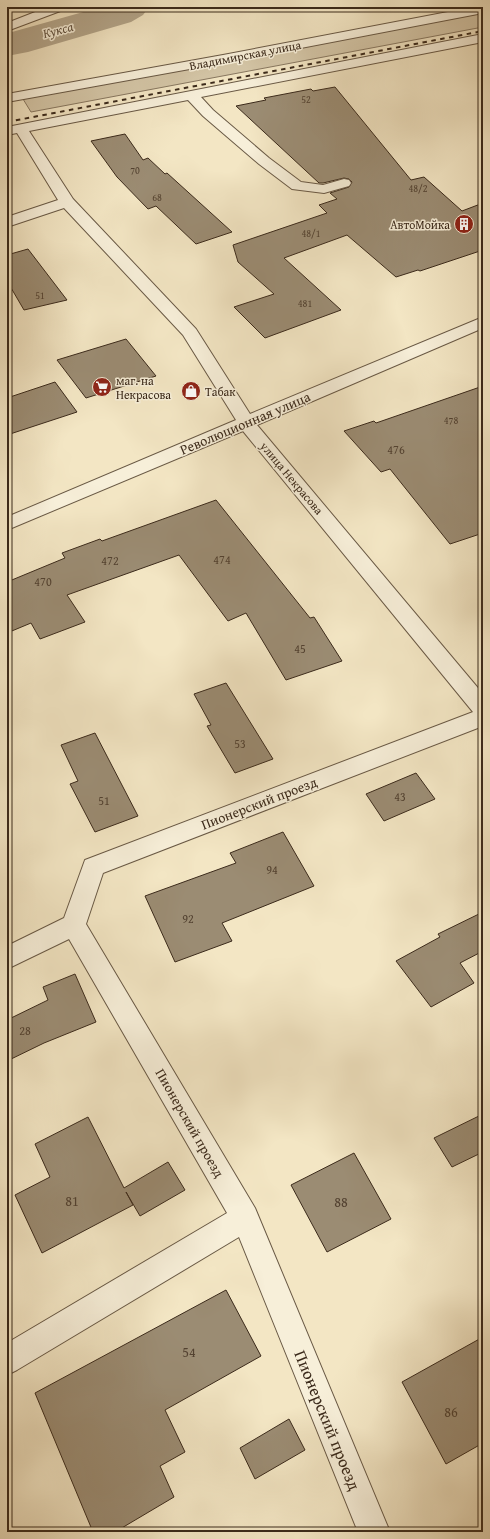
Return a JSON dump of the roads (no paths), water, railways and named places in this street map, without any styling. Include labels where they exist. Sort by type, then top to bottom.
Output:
[{"type":"street","points":[[7,27],[59,7]]},
{"type":"street","name":"Владимирская улица","points":[[7,98],[223,60],[483,9]]},
{"type":"street","points":[[14,130],[483,38]]},
{"type":"street","points":[[192,96],[208,113],[264,161],[297,186],[324,189],[344,183]]},
{"type":"street","name":"улица Некрасова","points":[[14,130],[68,202],[190,332],[246,423],[483,709]]},
{"type":"street","points":[[7,222],[68,202]]},
{"type":"street","name":"Революционная улица","points":[[7,524],[483,322]]},
{"type":"street","name":"Пионерский проезд","points":[[374,1532],[245,1218],[74,925],[93,867],[483,717]]},
{"type":"street","points":[[7,958],[74,925]]},
{"type":"street","points":[[7,1360],[245,1218]]},
{"type":"waterway","name":"Кукса","points":[[7,44],[14,44],[118,14],[130,7]]},
{"type":"railway","points":[[7,122],[483,31]]},
{"type":"place","name":"АвтоМойка","points":[[464,224]]},
{"type":"place","name":"маг. на Некрасова","points":[[102,387]]},
{"type":"place","name":"Табак","points":[[191,391]]}]
